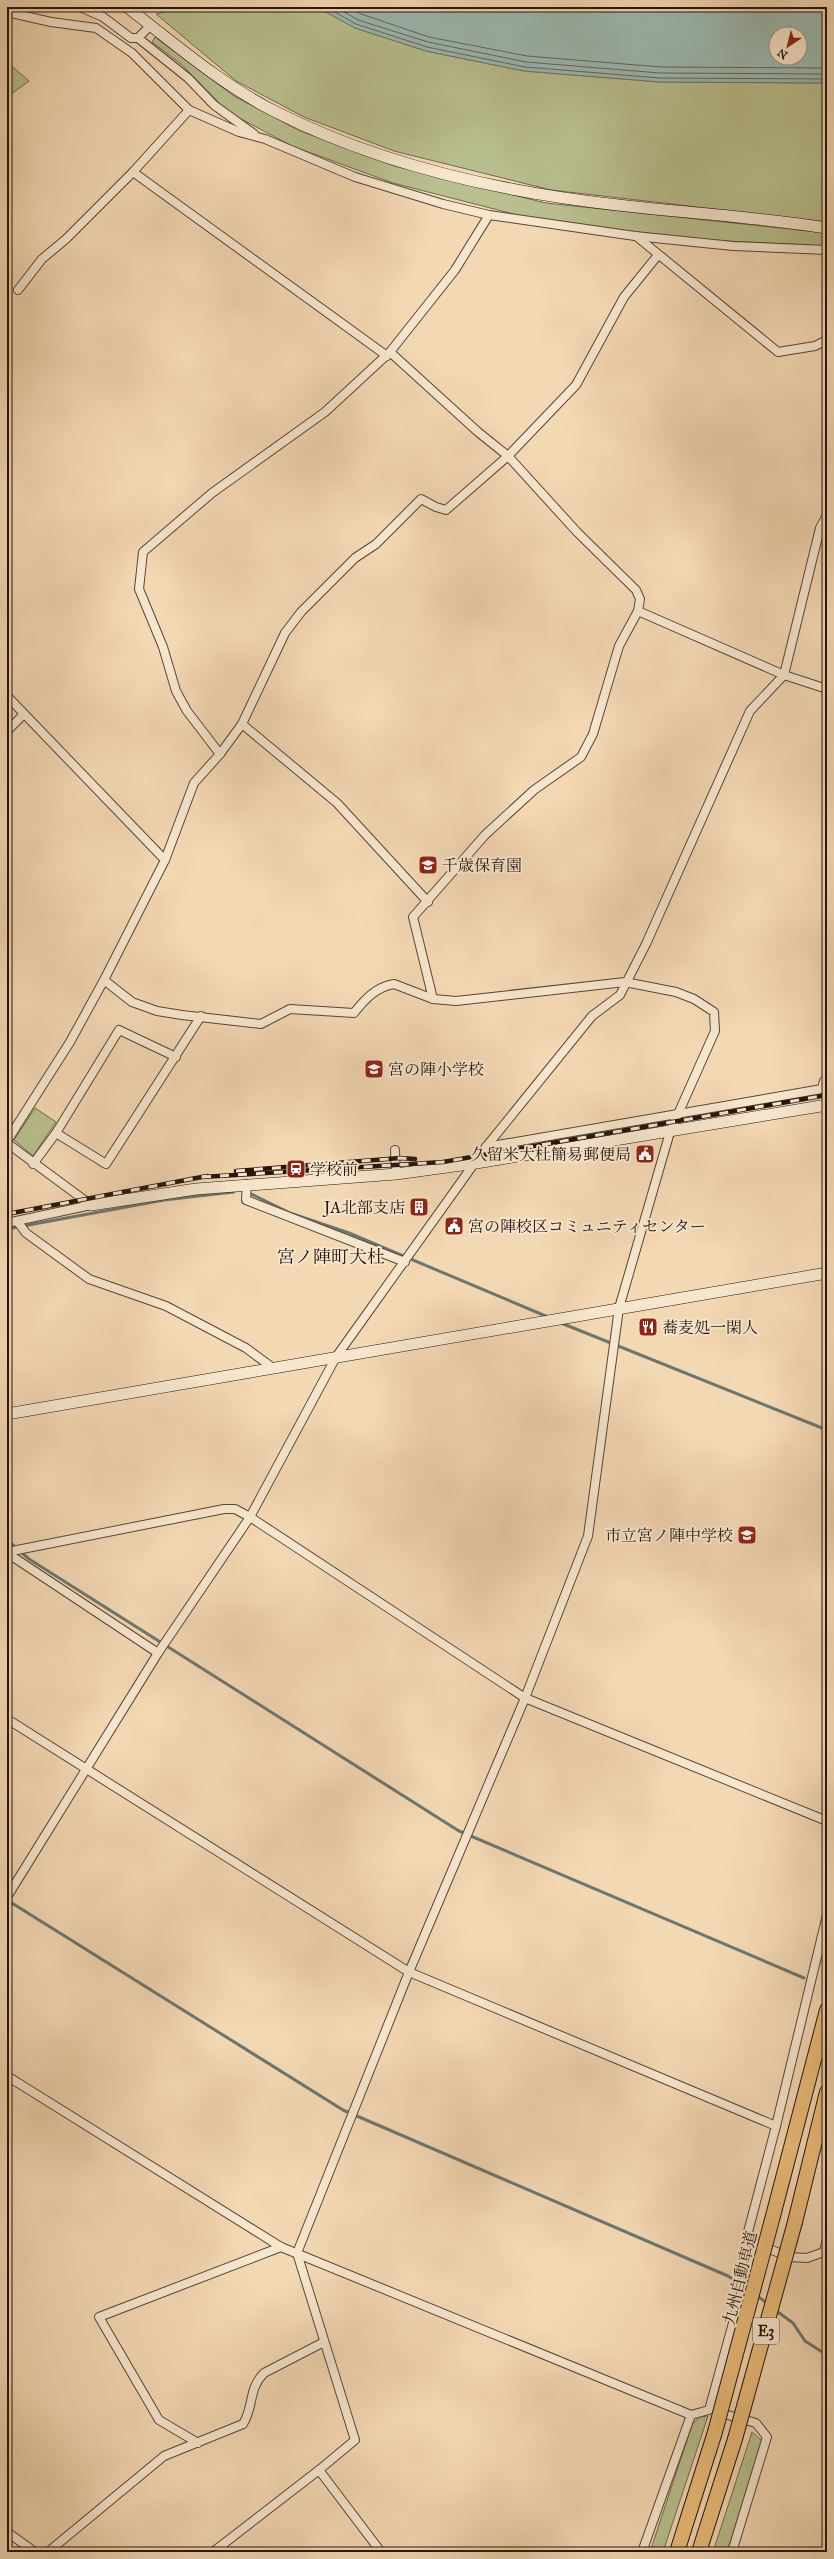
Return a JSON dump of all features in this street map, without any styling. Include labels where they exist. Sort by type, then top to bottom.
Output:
[{"type":"highway","name":"九州自動車道","points":[[677,2552],[715,2432],[827,2010]]},
{"type":"highway","name":"E3","points":[[699,2552],[735,2439],[795,2222],[827,2092]]},
{"type":"street","points":[[80,7],[103,17],[131,38],[138,38],[188,78],[214,105],[238,124],[265,140]]},
{"type":"street","points":[[128,7],[233,88],[275,112],[342,141],[400,160],[484,183],[549,195],[616,205],[768,219],[827,228]]},
{"type":"street","points":[[7,12],[51,22],[96,28],[132,53],[189,110],[239,132],[265,140],[355,177],[443,204],[489,215],[635,236],[733,246],[827,250]]},
{"type":"street","points":[[138,38],[151,25]]},
{"type":"street","points":[[18,290],[42,259],[66,239],[133,172],[189,110]]},
{"type":"street","points":[[133,172],[389,354],[478,432],[508,456],[577,532],[636,590],[640,599],[638,611],[619,646],[593,734],[581,757],[534,790],[485,835],[428,902],[413,917],[433,999]]},
{"type":"street","points":[[220,754],[187,711],[176,691],[163,647],[139,589],[143,552],[212,493],[325,412],[389,354],[455,270],[489,215]]},
{"type":"street","points":[[635,236],[694,281],[778,352],[815,346],[827,340]]},
{"type":"street","points":[[91,1205],[33,1164],[7,1142],[70,1042],[104,980],[165,860],[194,783],[220,754],[242,724],[285,633],[301,612],[355,558],[376,544],[421,498],[436,507],[446,510],[508,456],[576,386],[624,297],[658,255]]},
{"type":"street","points":[[7,1897],[84,1768],[158,1653],[250,1517],[336,1357],[486,1147],[592,1016],[620,995],[625,982],[646,944],[750,711],[784,675],[820,528],[827,515]]},
{"type":"street","points":[[638,611],[784,675],[827,689]]},
{"type":"street","points":[[7,696],[165,860]]},
{"type":"street","points":[[7,731],[24,714]]},
{"type":"street","points":[[242,724],[337,803],[428,902]]},
{"type":"street","points":[[104,980],[132,1002],[157,1011],[260,1024],[290,1009],[354,1013],[364,1000],[375,991],[394,984],[433,999],[456,1001],[625,982],[676,992],[694,999],[714,1012],[715,1031],[670,1132],[619,1308],[588,1536],[525,1698],[409,1972],[297,2253],[354,2440],[319,2470],[213,2552]]},
{"type":"street","points":[[56,1133],[106,1164],[176,1058],[201,1016]]},
{"type":"street","points":[[33,1164],[56,1133],[119,1030],[176,1058]]},
{"type":"street","points":[[486,1147],[679,1112],[822,1089],[824,1081],[827,1082]]},
{"type":"street","points":[[7,1223],[91,1205],[196,1189],[396,1174],[476,1163],[670,1132],[826,1103]]},
{"type":"street","points":[[395,1150],[396,1174]]},
{"type":"street","points":[[247,1184],[246,1200],[405,1262]]},
{"type":"street","points":[[17,1221],[26,1233],[89,1279],[166,1306],[246,1348],[273,1368]]},
{"type":"street","points":[[7,1414],[827,1273]]},
{"type":"street","points":[[7,1552],[224,1509],[235,1509],[250,1517],[525,1698],[827,1821]]},
{"type":"street","points":[[7,1552],[158,1653]]},
{"type":"street","points":[[7,1719],[409,1972],[776,2126]]},
{"type":"street","points":[[827,1915],[776,2126],[748,2232],[755,2243],[789,2257],[807,2258],[824,2252],[827,2239]]},
{"type":"street","points":[[7,2076],[281,2247],[691,2415],[708,2410],[756,2423],[767,2437],[732,2552]]},
{"type":"street","points":[[708,2410],[755,2243]]},
{"type":"street","points":[[198,2443],[159,2420],[100,2317],[281,2247]]},
{"type":"street","points":[[48,2552],[164,2456],[243,2424],[246,2419],[254,2385],[264,2373],[324,2342]]},
{"type":"street","points":[[642,2552],[691,2415]]},
{"type":"street","points":[[319,2470],[381,2552]]},
{"type":"street","points":[[7,2532],[35,2552]]},
{"type":"green space","points":[[182,7],[317,7],[355,28],[426,51],[524,71],[660,82],[827,83],[827,222],[551,190],[394,151],[304,117],[236,81],[156,14]]},
{"type":"green space","points":[[155,37],[234,96],[300,131],[394,166],[546,203],[827,233],[827,246],[707,240],[541,221],[393,183],[292,146],[228,112],[182,65],[152,42]]},
{"type":"green space","points":[[7,62],[29,81],[7,97]]},
{"type":"green space","points":[[35,1108],[56,1122],[33,1156],[14,1140]]},
{"type":"green space","points":[[708,2416],[663,2552],[650,2552],[692,2425],[699,2417]]},
{"type":"green space","points":[[752,2432],[762,2441],[727,2552],[713,2552]]},
{"type":"water","points":[[317,7],[827,7],[827,83],[660,82],[524,71],[426,51],[355,28]]},
{"type":"waterway","points":[[7,1229],[164,1200],[234,1192]]},
{"type":"waterway","points":[[247,1192],[290,1213],[349,1233],[548,1317]]},
{"type":"waterway","points":[[561,1323],[827,1430]]},
{"type":"waterway","points":[[7,1540],[29,1559],[459,1831],[804,1978]]},
{"type":"waterway","points":[[7,1900],[343,2110],[728,2276],[742,2285]]},
{"type":"waterway","points":[[756,2295],[768,2304]]},
{"type":"waterway","points":[[775,2310],[793,2323],[805,2341],[827,2355]]},
{"type":"railway","points":[[202,1177],[443,1162],[827,1095]]},
{"type":"railway","points":[[236,1171],[400,1158],[415,1159]]},
{"type":"railway","points":[[7,1214],[207,1176]]},
{"type":"place","name":"千歳保育園","points":[[428,865]]},
{"type":"place","name":"宮の陣小学校","points":[[374,1069]]},
{"type":"place","name":"久留米大杜簡易郵便局","points":[[645,1154]]},
{"type":"place","name":"学校前","points":[[296,1169]]},
{"type":"place","name":"JA北部支店","points":[[419,1207]]},
{"type":"place","name":"宮の陣校区コミュニティセンター","points":[[454,1226]]},
{"type":"place","name":"蕎麦処一閑人","points":[[648,1327]]},
{"type":"place","name":"市立宮ノ陣中学校","points":[[747,1535]]},
{"type":"district","name":"宮ノ陣町大杜","points":[[331,1257]]}]
